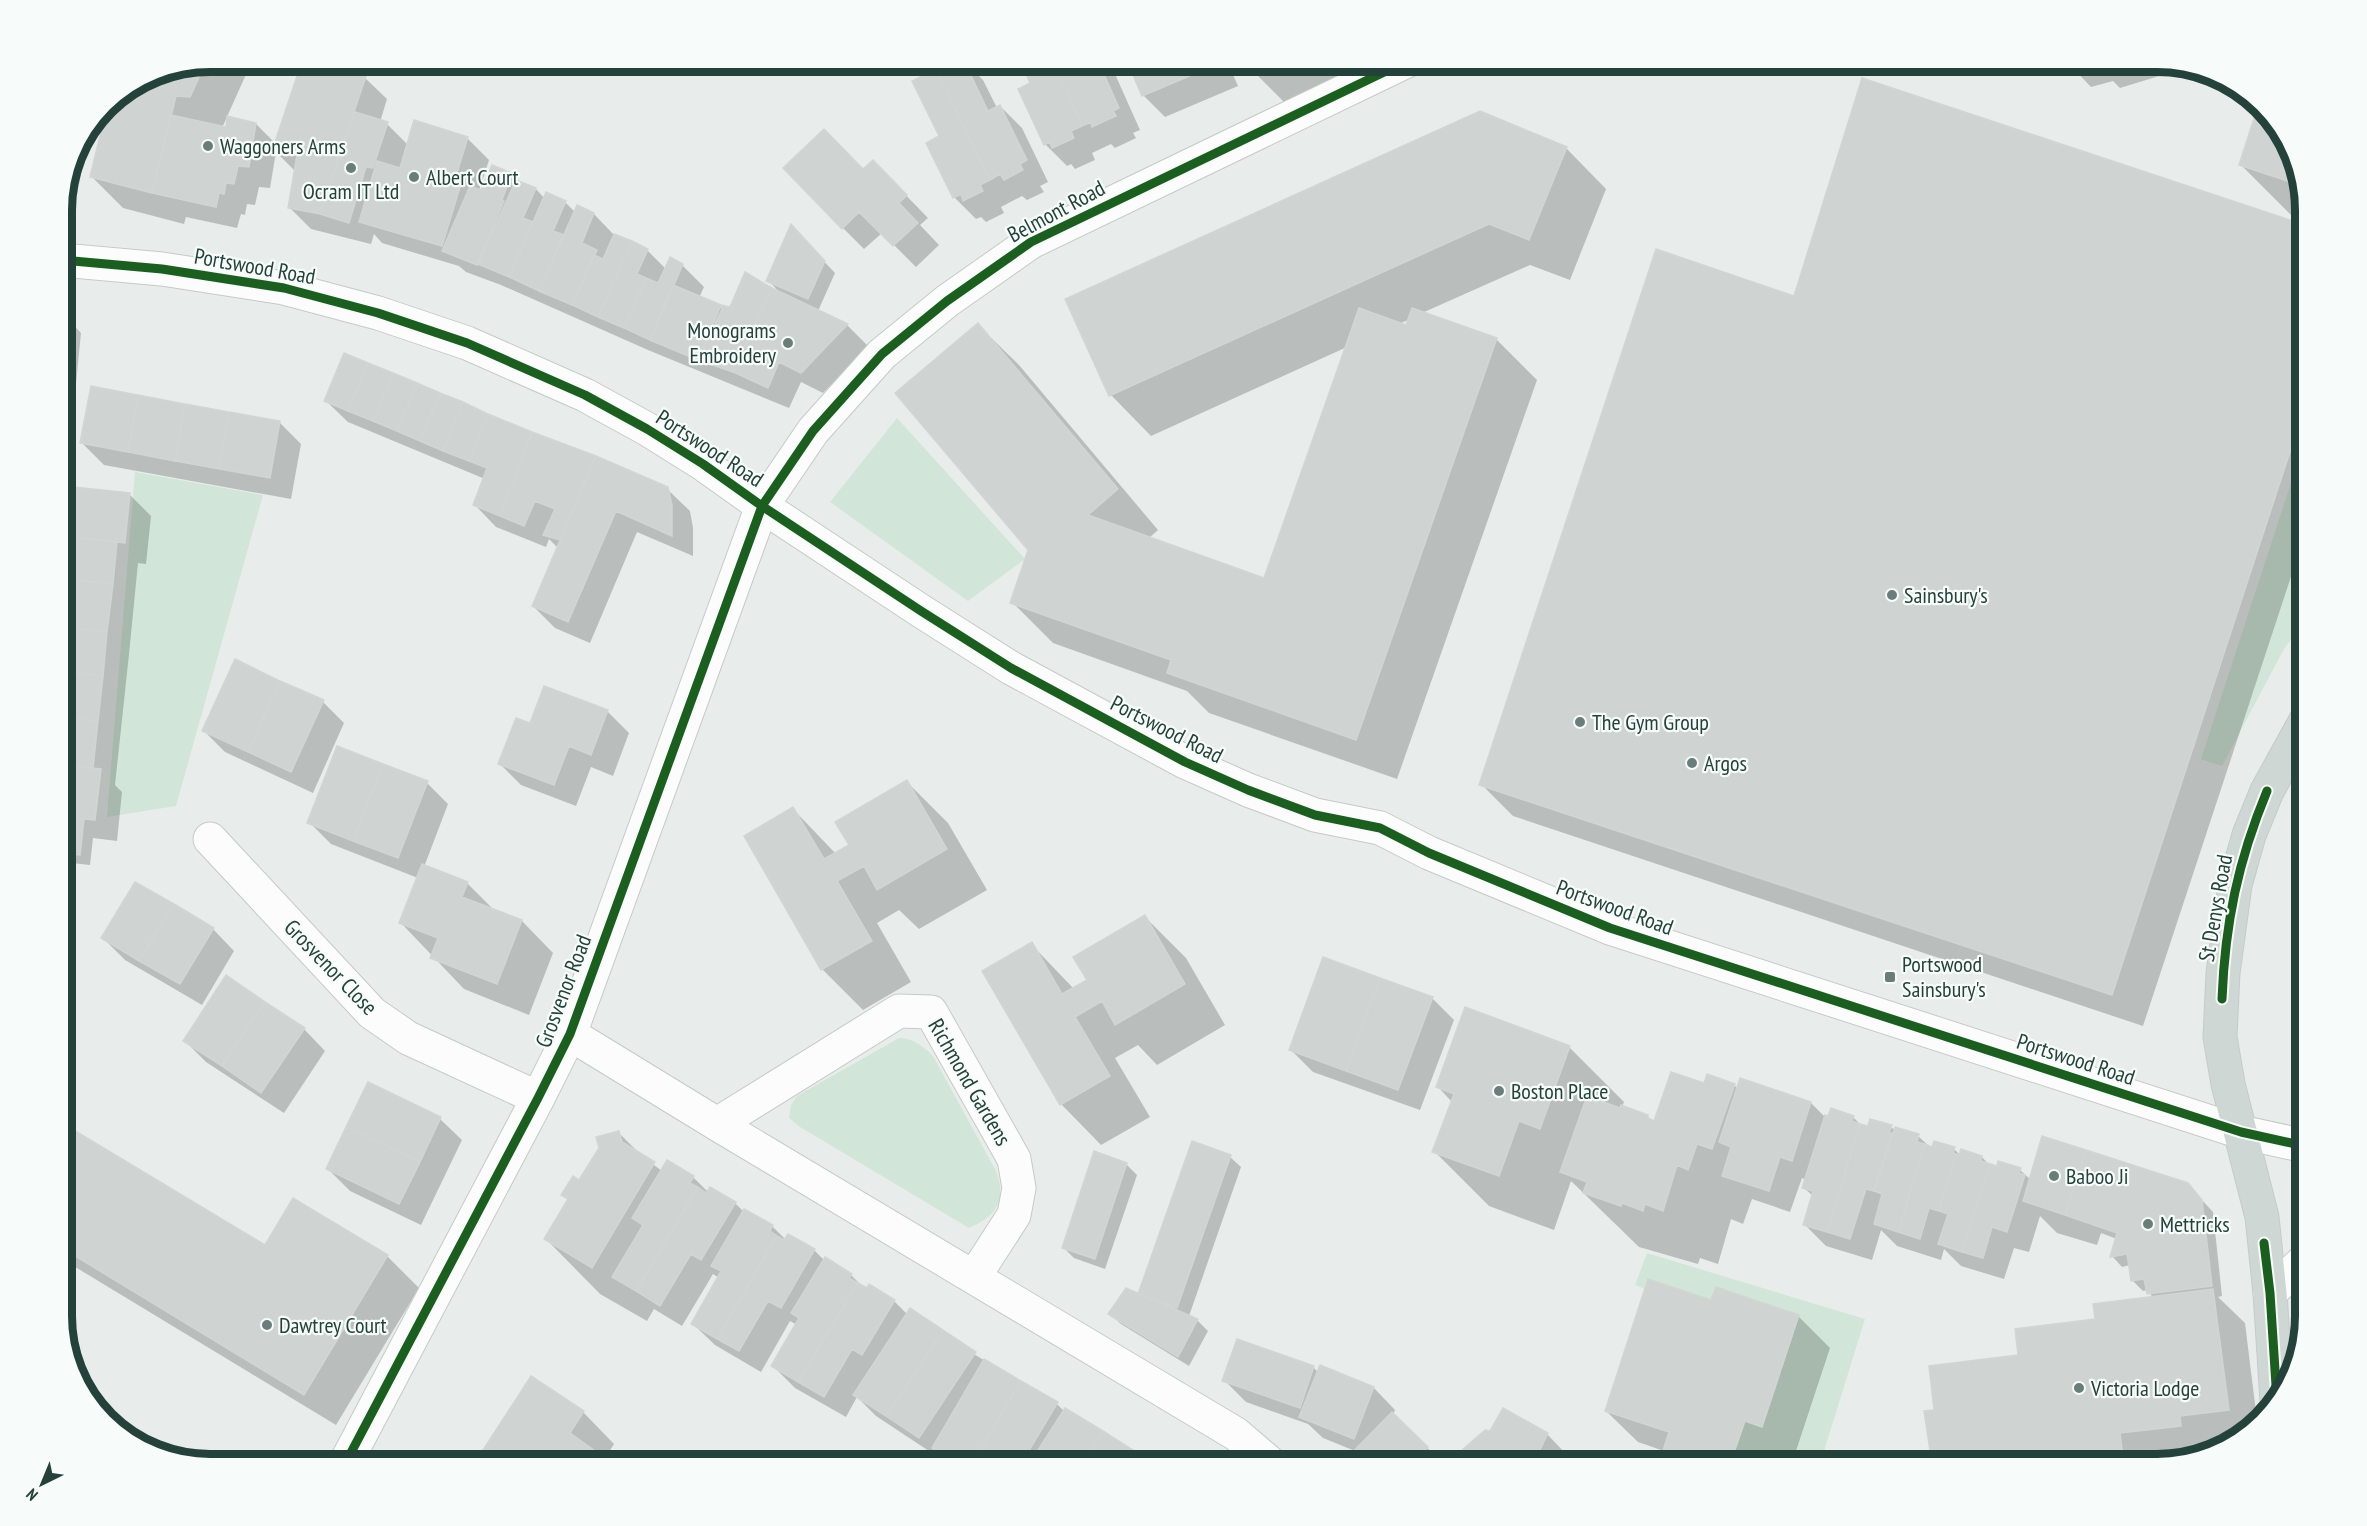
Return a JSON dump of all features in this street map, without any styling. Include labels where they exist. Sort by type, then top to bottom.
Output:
[{"type":"main road","name":"St Denys Road","points":[[2276,1386],[2262,1217],[2228,1084],[2220,1037],[2223,973],[2235,885],[2249,835],[2267,791],[2295,741]]},
{"type":"street","name":"Belmont Road","points":[[762,506],[813,431],[882,354],[947,301],[1031,242],[1386,72]]},
{"type":"street","name":"Portswood Road","points":[[72,261],[162,269],[284,288],[378,313],[467,343],[585,395],[627,418],[703,464],[762,506],[1011,668],[1185,762],[1248,790],[1315,814],[1380,828],[1429,854],[1610,928],[2241,1132],[2295,1144]]},
{"type":"street","name":"Grosvenor Road","points":[[350,1454],[570,1034],[762,506]]},
{"type":"street","name":"Grosvenor Close","points":[[210,839],[372,1013],[408,1038],[538,1098]]},
{"type":"street","name":"Richmond Gardens","points":[[717,1124],[899,1011],[931,1012],[1014,1159],[1019,1188],[1014,1215],[974,1277]]},
{"type":"street","points":[[570,1034],[1236,1434],[1259,1454]]},
{"type":"street","points":[[2270,1293],[2295,1270]]},
{"type":"green space","points":[[897,418],[1025,559],[968,601],[830,502]]},
{"type":"green space","points":[[2295,471],[2295,634],[2284,649],[2222,766],[2201,759]]},
{"type":"green space","points":[[135,472],[263,495],[176,806],[107,817]]},
{"type":"green space","points":[[899,1038],[918,1043],[933,1056],[996,1171],[1000,1190],[997,1206],[987,1218],[969,1228],[800,1127],[789,1118],[791,1105],[797,1096]]},
{"type":"green space","points":[[1647,1253],[1865,1319],[1823,1454],[1733,1454],[1745,1421],[1762,1426],[1799,1315],[1716,1287],[1711,1300],[1649,1279],[1645,1289],[1635,1285]]},
{"type":"building","points":[[201,72],[190,97],[176,96],[152,193],[90,177],[103,122],[112,112],[133,95],[149,86],[166,79]]},
{"type":"building","points":[[298,72],[354,72],[366,76],[320,214],[288,208],[297,155],[272,151]]},
{"type":"building","points":[[930,72],[937,72],[990,180],[980,185],[983,191],[963,201],[961,194],[953,198],[926,143],[939,136],[912,81]]},
{"type":"building","points":[[937,72],[969,72],[988,111],[1000,105],[1027,160],[1020,164],[1023,170],[1004,180],[1000,174],[990,180]]},
{"type":"building","points":[[1025,72],[1059,72],[1082,126],[1071,131],[1074,138],[1052,148],[1050,142],[1044,145],[1018,89],[1030,83]]},
{"type":"building","points":[[1059,72],[1103,72],[1119,108],[1113,111],[1116,116],[1092,127],[1091,122],[1082,126]]},
{"type":"building","points":[[1132,72],[1177,72],[1180,80],[1142,96]]},
{"type":"building","points":[[1177,72],[1198,72],[1180,80]]},
{"type":"building","name":"Sainsbury's","points":[[1862,78],[2295,222],[2295,437],[2112,995],[1479,785],[1656,249],[1794,296]]},
{"type":"building","points":[[1480,111],[1567,147],[1529,240],[1489,224],[1109,396],[1065,299]]},
{"type":"building","name":"Ocram IT Ltd","points":[[355,112],[388,122],[373,168],[366,167],[349,223],[320,214]]},
{"type":"building","points":[[2256,114],[2276,141],[2292,183],[2239,165]]},
{"type":"building","name":"Waggoners Arms","points":[[171,115],[226,127],[227,116],[256,123],[249,167],[238,166],[234,184],[226,183],[224,194],[219,193],[216,207],[152,193]]},
{"type":"building","name":"Albert Court","points":[[414,120],[468,137],[453,186],[460,187],[442,246],[359,222],[377,161],[400,168]]},
{"type":"building","points":[[824,129],[863,169],[873,160],[907,195],[899,203],[918,223],[893,246],[859,212],[842,229],[783,168]]},
{"type":"building","points":[[492,165],[512,173],[502,200],[504,201],[477,265],[442,251],[470,186],[481,190]]},
{"type":"building","points":[[516,180],[536,188],[523,218],[533,222],[509,277],[478,264]]},
{"type":"building","points":[[546,192],[566,201],[553,231],[564,235],[539,291],[509,277]]},
{"type":"building","points":[[577,205],[594,213],[582,243],[597,250],[572,305],[539,291]]},
{"type":"building","points":[[791,224],[825,261],[808,299],[766,281]]},
{"type":"building","points":[[614,234],[632,241],[598,317],[572,305],[594,255],[603,259]]},
{"type":"building","points":[[632,241],[648,249],[637,274],[646,278],[624,328],[598,317]]},
{"type":"building","points":[[670,257],[683,264],[650,340],[624,328],[646,278],[658,283]]},
{"type":"building","points":[[745,272],[772,288],[733,372],[698,360],[722,309],[721,305],[730,307]]},
{"type":"building","points":[[673,285],[721,305],[698,360],[650,340]]},
{"type":"building","name":"Monograms Embroidery","points":[[772,288],[848,324],[801,373],[779,362],[768,388],[733,372]]},
{"type":"building","points":[[1359,308],[1406,325],[1412,308],[1497,338],[1356,740],[1167,673],[1171,660],[1010,603],[1028,550],[895,393],[978,323],[1118,489],[1088,515],[1264,578]]},
{"type":"building","points":[[344,353],[368,363],[348,411],[324,401]]},
{"type":"building","points":[[368,363],[393,373],[373,421],[348,411]]},
{"type":"building","points":[[393,373],[417,383],[397,431],[373,421]]},
{"type":"building","points":[[417,383],[440,393],[420,441],[397,431]]},
{"type":"building","points":[[91,386],[138,395],[128,452],[80,443]]},
{"type":"building","points":[[440,393],[463,402],[443,451],[420,441]]},
{"type":"building","points":[[138,395],[185,404],[175,461],[128,452]]},
{"type":"building","points":[[463,402],[488,414],[469,461],[443,451]]},
{"type":"building","points":[[185,404],[229,412],[219,469],[175,461]]},
{"type":"building","points":[[229,412],[280,421],[270,478],[219,469]]},
{"type":"building","points":[[488,414],[532,432],[500,516],[473,505],[487,468],[469,461]]},
{"type":"building","points":[[532,432],[596,456],[560,540],[543,535],[555,509],[535,501],[524,526],[500,516]]},
{"type":"building","points":[[596,456],[668,487],[672,505],[672,536],[616,511],[568,622],[532,606]]},
{"type":"building","points":[[72,487],[130,493],[125,543],[72,537]]},
{"type":"building","points":[[72,537],[117,542],[113,584],[72,580]]},
{"type":"building","points":[[72,580],[113,584],[107,632],[72,628]]},
{"type":"building","points":[[72,628],[107,632],[103,676],[72,672]]},
{"type":"building","points":[[235,659],[280,681],[248,752],[202,731]]},
{"type":"building","points":[[72,672],[103,676],[98,721],[72,719]]},
{"type":"building","points":[[280,681],[324,700],[291,772],[248,752]]},
{"type":"building","points":[[544,686],[608,710],[591,755],[569,746],[554,785],[498,764],[516,718],[530,723]]},
{"type":"building","points":[[72,719],[98,721],[93,768],[72,766]]},
{"type":"building","points":[[337,746],[383,764],[353,841],[307,823]]},
{"type":"building","points":[[383,764],[428,781],[398,858],[353,841]]},
{"type":"building","points":[[72,766],[101,769],[95,820],[72,818]]},
{"type":"building","points":[[907,780],[947,849],[877,890],[864,866],[837,881],[872,941],[821,970],[744,836],[793,807],[824,859],[849,845],[835,822]]},
{"type":"building","points":[[72,818],[84,819],[80,855],[72,854]]},
{"type":"building","points":[[422,864],[468,882],[462,897],[522,920],[497,984],[430,958],[438,938],[399,923]]},
{"type":"building","points":[[135,882],[174,904],[139,961],[101,938]]},
{"type":"building","points":[[174,904],[214,928],[180,984],[139,961]]},
{"type":"building","points":[[1145,915],[1185,984],[1115,1025],[1102,1001],[1075,1017],[1110,1076],[1060,1105],[982,971],[1032,942],[1062,994],[1087,980],[1073,957]]},
{"type":"building","points":[[1323,957],[1380,978],[1346,1071],[1289,1050]]},
{"type":"building","points":[[226,975],[265,1002],[222,1066],[183,1041]]},
{"type":"building","points":[[1380,978],[1433,997],[1398,1090],[1346,1071]]},
{"type":"building","points":[[265,1002],[305,1028],[261,1093],[222,1066]]},
{"type":"building","name":"Boston Place","points":[[1465,1007],[1570,1046],[1540,1129],[1519,1121],[1499,1176],[1432,1152],[1454,1094],[1436,1087]]},
{"type":"building","points":[[1671,1072],[1704,1083],[1707,1074],[1735,1084],[1712,1149],[1697,1144],[1688,1170],[1677,1165],[1663,1211],[1645,1204],[1643,1211],[1583,1193],[1587,1182],[1560,1172],[1587,1096],[1648,1115],[1648,1118],[1654,1121]]},
{"type":"building","points":[[1740,1078],[1811,1102],[1792,1161],[1780,1157],[1769,1191],[1722,1176],[1731,1147],[1719,1142]]},
{"type":"building","points":[[368,1082],[441,1117],[420,1162],[346,1127]]},
{"type":"building","points":[[1831,1108],[1854,1116],[1852,1121],[1860,1124],[1827,1232],[1803,1225],[1813,1191],[1802,1188],[1825,1115],[1828,1116]]},
{"type":"building","points":[[1870,1119],[1892,1125],[1889,1133],[1892,1133],[1874,1191],[1866,1189],[1850,1239],[1827,1232],[1860,1124],[1868,1126]]},
{"type":"building","points":[[346,1127],[420,1162],[399,1204],[326,1169]]},
{"type":"building","points":[[1895,1127],[1919,1134],[1917,1142],[1925,1144],[1898,1232],[1874,1224],[1882,1194],[1874,1191]]},
{"type":"building","name":"Dawtrey Court","points":[[72,1129],[265,1245],[293,1198],[388,1255],[304,1395],[72,1254]]},
{"type":"building","points":[[619,1131],[622,1142],[655,1162],[592,1268],[544,1239],[568,1199],[561,1195],[573,1176],[579,1180],[599,1148],[596,1137]]},
{"type":"building","name":"Baboo Ji","points":[[2042,1136],[2086,1150],[2065,1215],[2023,1201]]},
{"type":"building","points":[[1192,1141],[1231,1155],[1177,1308],[1138,1294]]},
{"type":"building","points":[[1934,1141],[1955,1147],[1953,1153],[1956,1154],[1939,1211],[1929,1208],[1920,1239],[1898,1232],[1925,1144],[1932,1147]]},
{"type":"building","points":[[1961,1149],[1982,1156],[1981,1161],[1990,1164],[1962,1252],[1938,1244],[1948,1214],[1939,1211],[1956,1154],[1959,1155]]},
{"type":"building","name":"Mettricks","points":[[2086,1150],[2188,1183],[2202,1200],[2212,1286],[2147,1294],[2144,1279],[2131,1281],[2127,1254],[2110,1257],[2117,1233],[2065,1215]]},
{"type":"building","points":[[1094,1151],[1127,1163],[1095,1259],[1062,1248]]},
{"type":"building","points":[[667,1160],[694,1176],[690,1183],[698,1187],[636,1291],[612,1277],[643,1225],[632,1218]]},
{"type":"building","points":[[1998,1161],[2021,1168],[2019,1173],[2025,1175],[2007,1232],[1992,1227],[1983,1258],[1962,1252],[1990,1164],[1997,1166]]},
{"type":"building","points":[[698,1187],[706,1193],[710,1187],[736,1202],[701,1260],[691,1254],[660,1306],[636,1291]]},
{"type":"building","points":[[744,1209],[773,1225],[770,1231],[777,1236],[717,1339],[691,1324],[721,1271],[711,1266]]},
{"type":"building","points":[[788,1234],[815,1249],[781,1308],[768,1301],[739,1351],[717,1339],[777,1236],[784,1240]]},
{"type":"building","points":[[825,1257],[852,1274],[849,1278],[858,1283],[798,1382],[771,1366],[799,1318],[791,1313]]},
{"type":"building","points":[[1648,1279],[1711,1300],[1716,1287],[1799,1315],[1762,1427],[1745,1421],[1733,1454],[1662,1454],[1669,1432],[1605,1411]]},
{"type":"building","points":[[858,1283],[867,1288],[869,1284],[895,1300],[862,1355],[852,1349],[824,1397],[798,1382]]},
{"type":"building","points":[[1126,1288],[1198,1319],[1178,1357],[1108,1314]]},
{"type":"building","name":"Victoria Lodge","points":[[2213,1289],[2229,1410],[2180,1416],[2181,1426],[2120,1433],[2123,1454],[1930,1454],[1924,1411],[1934,1410],[1929,1366],[2018,1355],[2015,1329],[2095,1319],[2093,1304]]},
{"type":"building","points":[[910,1308],[943,1330],[886,1416],[853,1395]]},
{"type":"building","points":[[943,1330],[976,1352],[919,1438],[886,1416]]},
{"type":"building","points":[[1237,1339],[1314,1366],[1300,1408],[1222,1381]]},
{"type":"building","points":[[984,1359],[1021,1381],[978,1454],[942,1454],[932,1448]]},
{"type":"building","points":[[1320,1365],[1374,1387],[1354,1439],[1299,1417]]},
{"type":"building","points":[[531,1376],[584,1411],[570,1433],[599,1454],[480,1454]]},
{"type":"building","points":[[1021,1381],[1058,1402],[1027,1454],[978,1454]]},
{"type":"building","points":[[1065,1408],[1103,1431],[1088,1454],[1035,1454]]},
{"type":"building","points":[[1503,1408],[1548,1433],[1539,1452],[1543,1454],[1457,1454],[1485,1430],[1490,1431]]},
{"type":"building","points":[[1392,1412],[1428,1447],[1421,1454],[1351,1454]]},
{"type":"building","points":[[1103,1431],[1139,1454],[1088,1454]]},
{"type":"cycle path","points":[[350,1454],[570,1034],[762,506],[813,431],[882,354],[947,301],[1031,242],[1384,72]]},
{"type":"cycle path","points":[[72,261],[162,269],[284,288],[378,313],[467,343],[585,395],[647,429],[1011,668],[1185,762],[1248,790],[1315,815],[1380,828],[1429,853],[1610,928],[2241,1132],[2295,1144]]},
{"type":"cycle path","points":[[2222,999],[2226,944],[2235,893],[2248,842],[2267,791]]},
{"type":"cycle path","points":[[2264,1243],[2276,1386]]},
{"type":"place","name":"Waggoners Arms","points":[[208,146]]},
{"type":"place","name":"Ocram IT Ltd","points":[[351,168]]},
{"type":"place","name":"Albert Court","points":[[414,177]]},
{"type":"place","name":"Monograms Embroidery","points":[[788,343]]},
{"type":"place","name":"Sainsbury's","points":[[1892,595]]},
{"type":"place","name":"The Gym Group","points":[[1580,722]]},
{"type":"place","name":"Argos","points":[[1692,763]]},
{"type":"place","name":"Portswood Sainsbury's","points":[[1890,977]]},
{"type":"place","name":"Boston Place","points":[[1499,1091]]},
{"type":"place","name":"Baboo Ji","points":[[2054,1176]]},
{"type":"place","name":"Mettricks","points":[[2148,1224]]},
{"type":"place","name":"Dawtrey Court","points":[[267,1325]]},
{"type":"place","name":"Victoria Lodge","points":[[2079,1388]]}]
